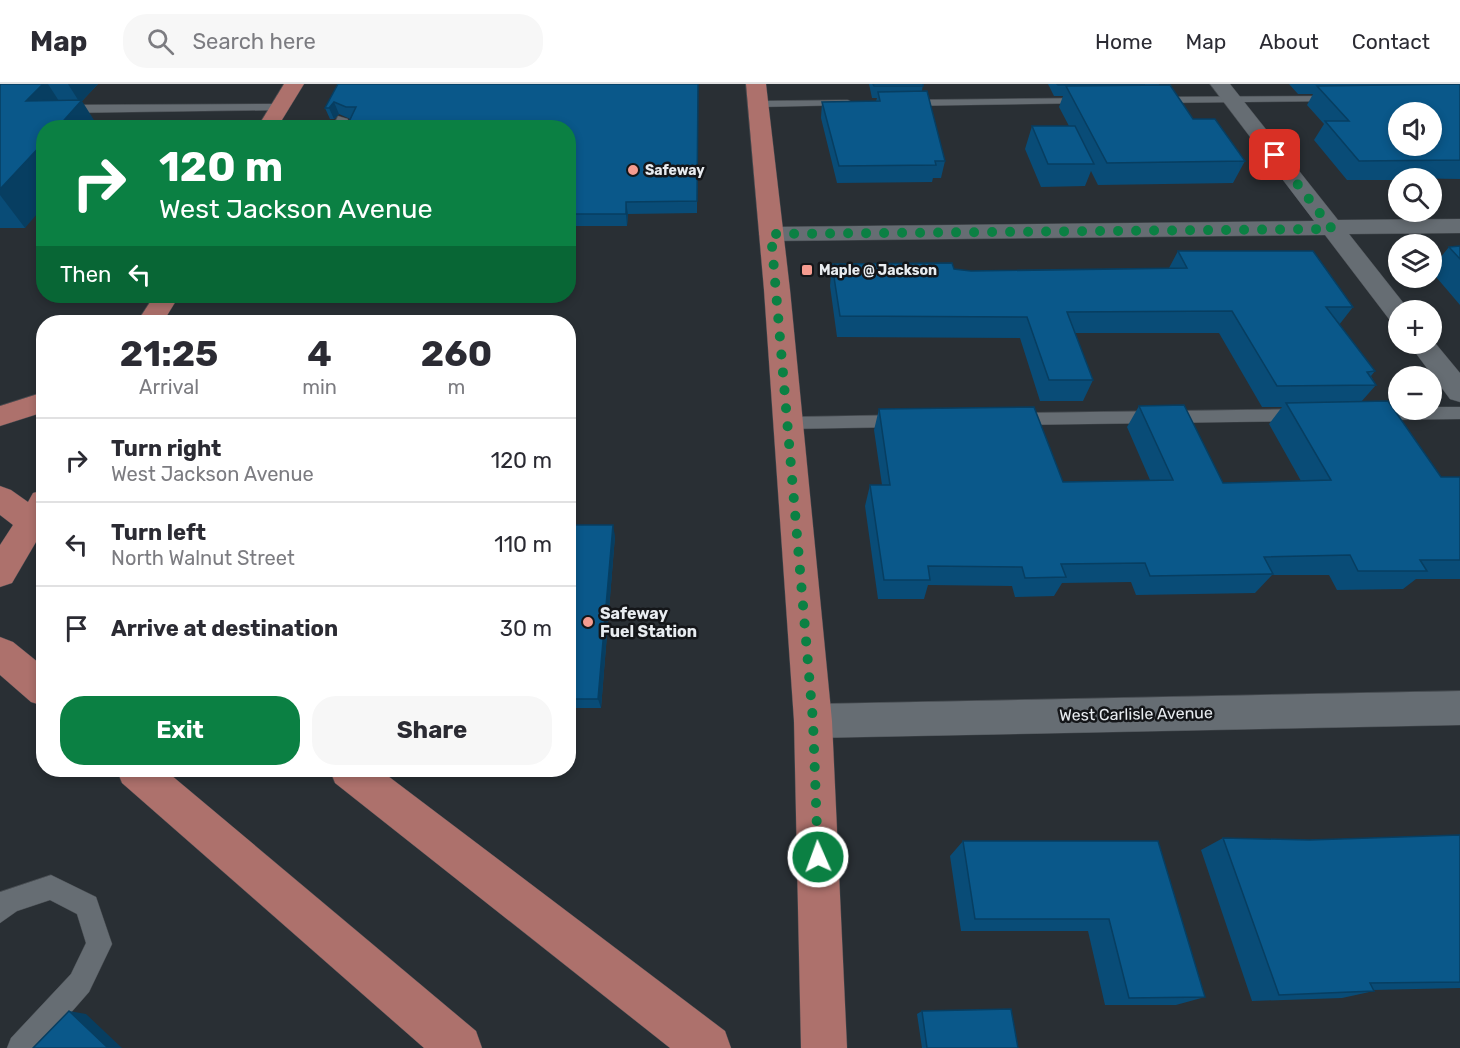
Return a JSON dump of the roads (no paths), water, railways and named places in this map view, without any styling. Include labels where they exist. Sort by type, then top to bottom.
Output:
[{"type":"main road","points":[[272,120],[294,84]]},
{"type":"main road","points":[[757,94],[813,721],[824,1048]]},
{"type":"main road","points":[[0,416],[36,405]]},
{"type":"main road","points":[[0,498],[36,517]]},
{"type":"main road","points":[[0,573],[36,523]]},
{"type":"main road","points":[[0,652],[36,683]]},
{"type":"main road","points":[[144,777],[459,1048]]},
{"type":"main road","points":[[358,777],[708,1048]]},
{"type":"street","points":[[1226,92],[1388,300]]},
{"type":"street","points":[[771,234],[1460,226]]},
{"type":"street","points":[[1430,354],[1460,392]]},
{"type":"street","name":"West Carlisle Avenue","points":[[813,721],[1460,708]]},
{"type":"lane","points":[[1137,100],[1226,92],[1346,99]]},
{"type":"lane","points":[[757,94],[864,103]]},
{"type":"lane","points":[[888,103],[1101,101]]},
{"type":"lane","points":[[46,110],[279,108]]},
{"type":"lane","points":[[1354,414],[1460,413]]},
{"type":"lane","points":[[1000,419],[1318,415]]},
{"type":"lane","points":[[788,423],[918,421]]},
{"type":"lane","points":[[0,910],[9,901],[51,887],[87,906],[99,944],[80,983],[21,1048]]},
{"type":"place","name":"Safeway","points":[[633,170]]},
{"type":"place","name":"Maple @ Jackson","points":[[807,270]]},
{"type":"place","name":"Safeway Fuel Station","points":[[588,622]]}]
